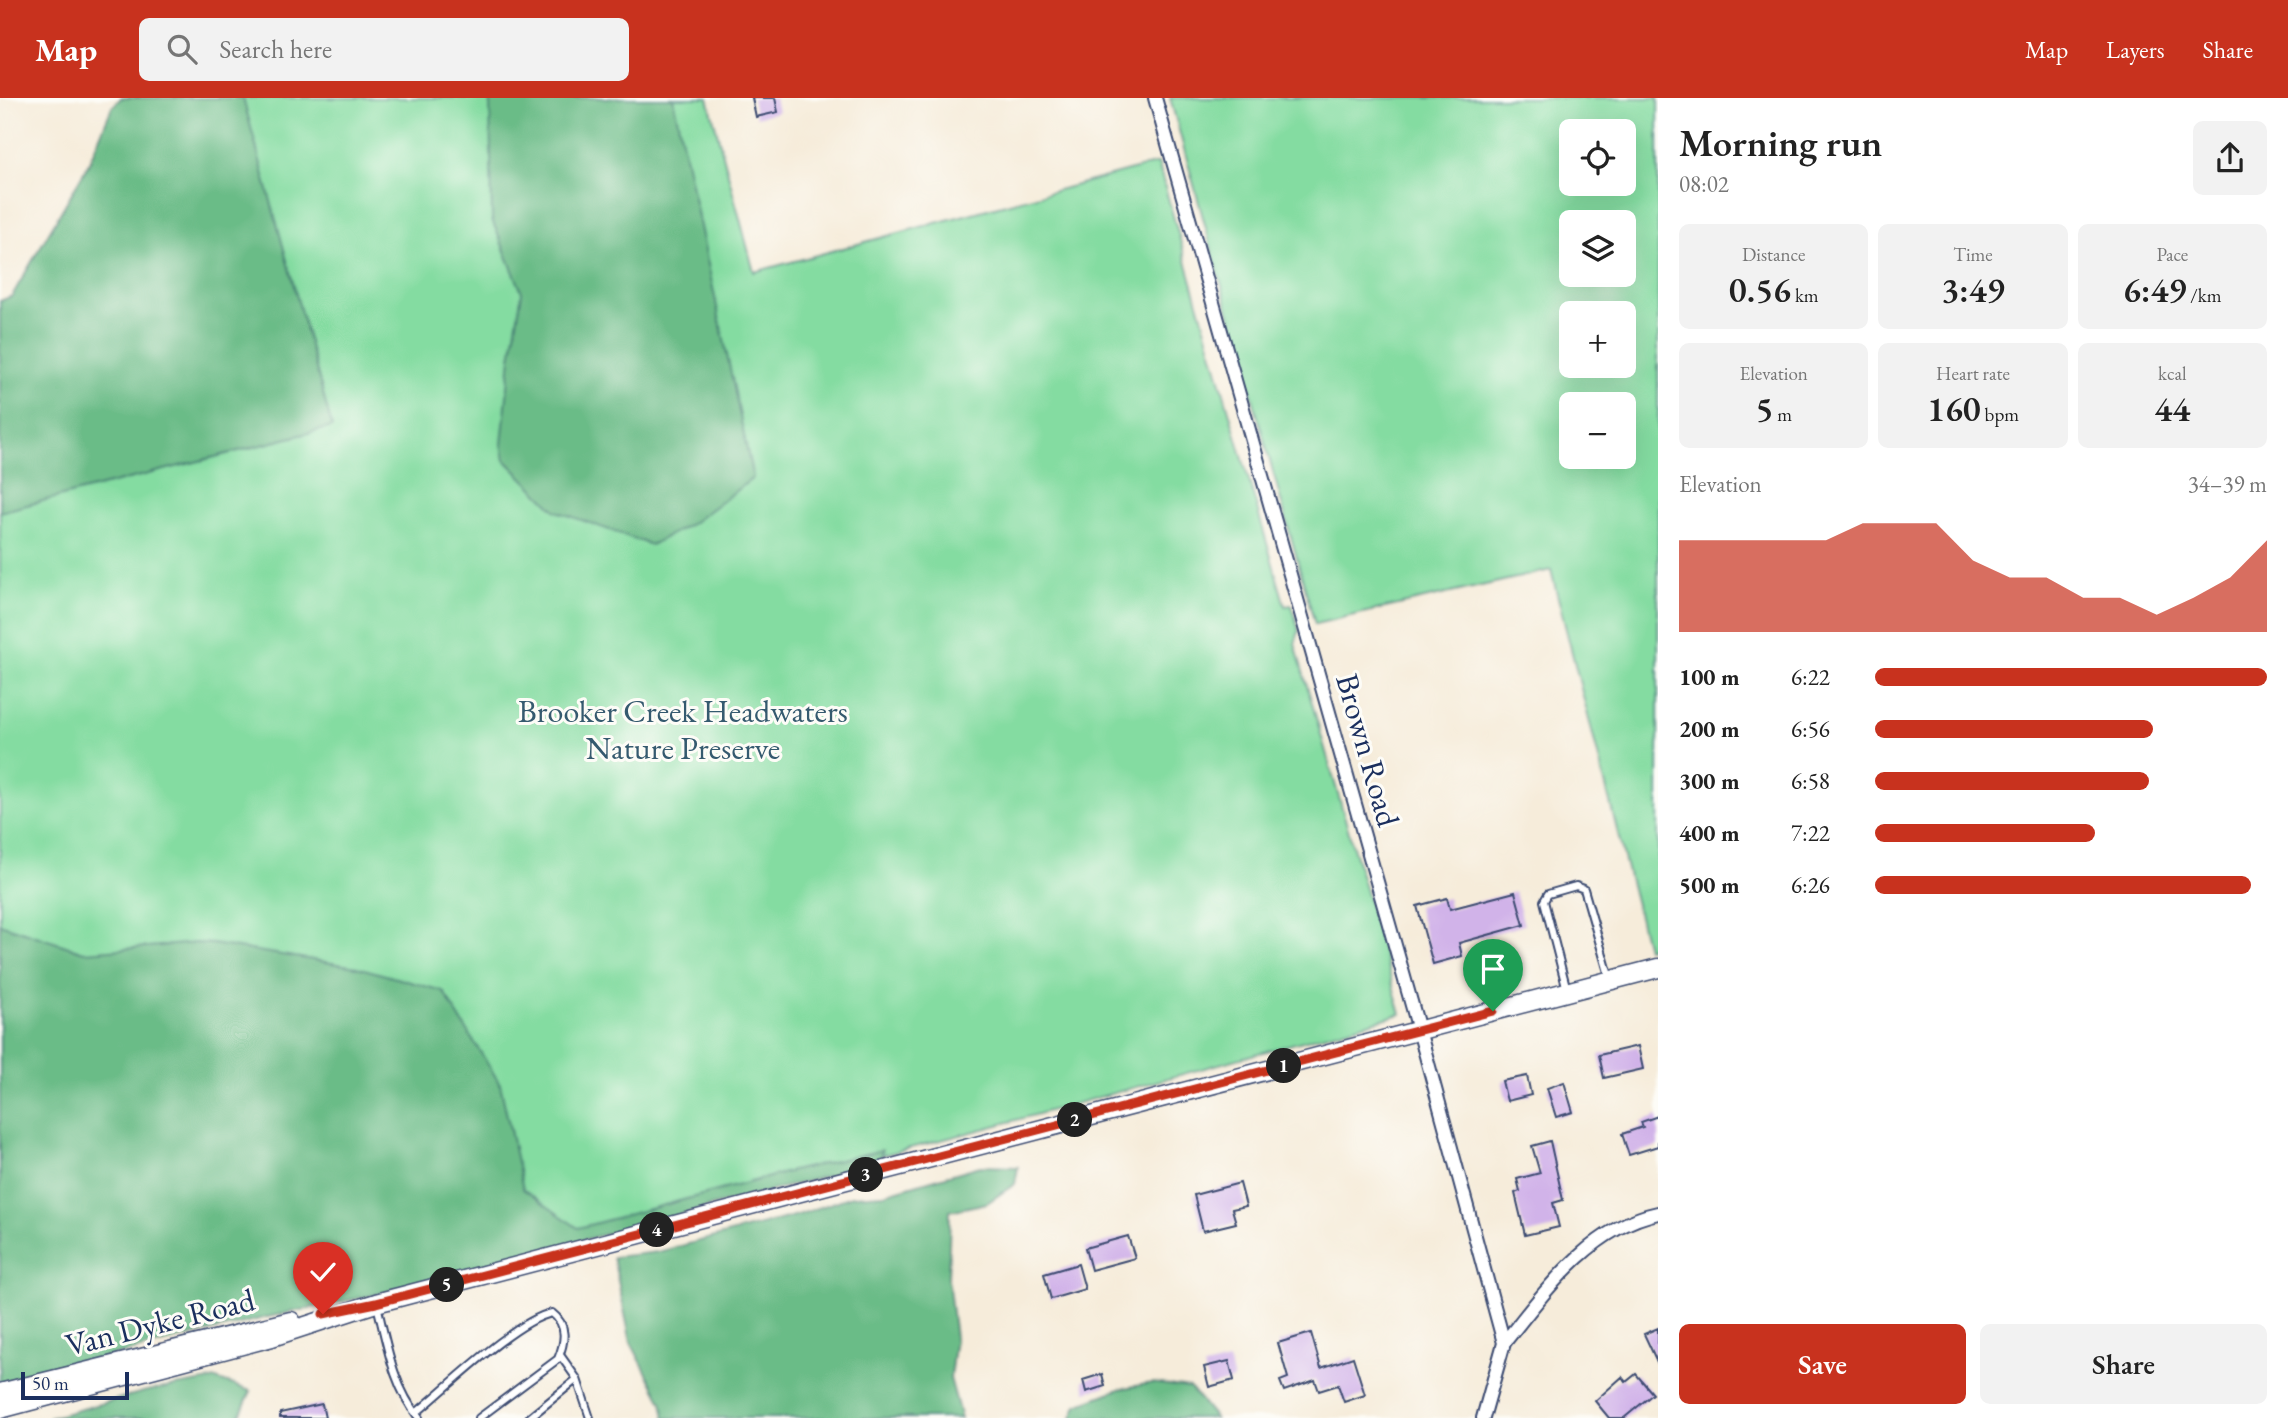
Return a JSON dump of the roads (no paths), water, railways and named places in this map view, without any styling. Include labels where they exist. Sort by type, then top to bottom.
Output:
[{"type":"main road","name":"Van Dyke Road","points":[[0,1393],[270,1325],[376,1303],[1658,968]]},
{"type":"main road","name":"Van Dyke Road","points":[[0,1409],[272,1337],[376,1303]]},
{"type":"street","name":"Brown Road","points":[[1155,98],[1419,1030],[1504,1343]]},
{"type":"street","points":[[1483,1418],[1504,1343],[1558,1278],[1584,1252],[1615,1231],[1658,1213]]},
{"type":"lane","points":[[1568,991],[1544,901],[1548,894],[1576,886],[1584,889],[1611,980]]},
{"type":"lane","points":[[376,1303],[400,1388],[407,1404],[418,1416],[516,1331],[538,1316],[552,1313],[561,1320],[564,1332],[558,1359],[479,1418]]},
{"type":"lane","points":[[560,1355],[577,1379],[590,1418]]},
{"type":"lane","points":[[529,1418],[577,1379]]},
{"type":"park label","name":"Brooker Creek Headwaters Nature Preserve","points":[[683,730]]}]
